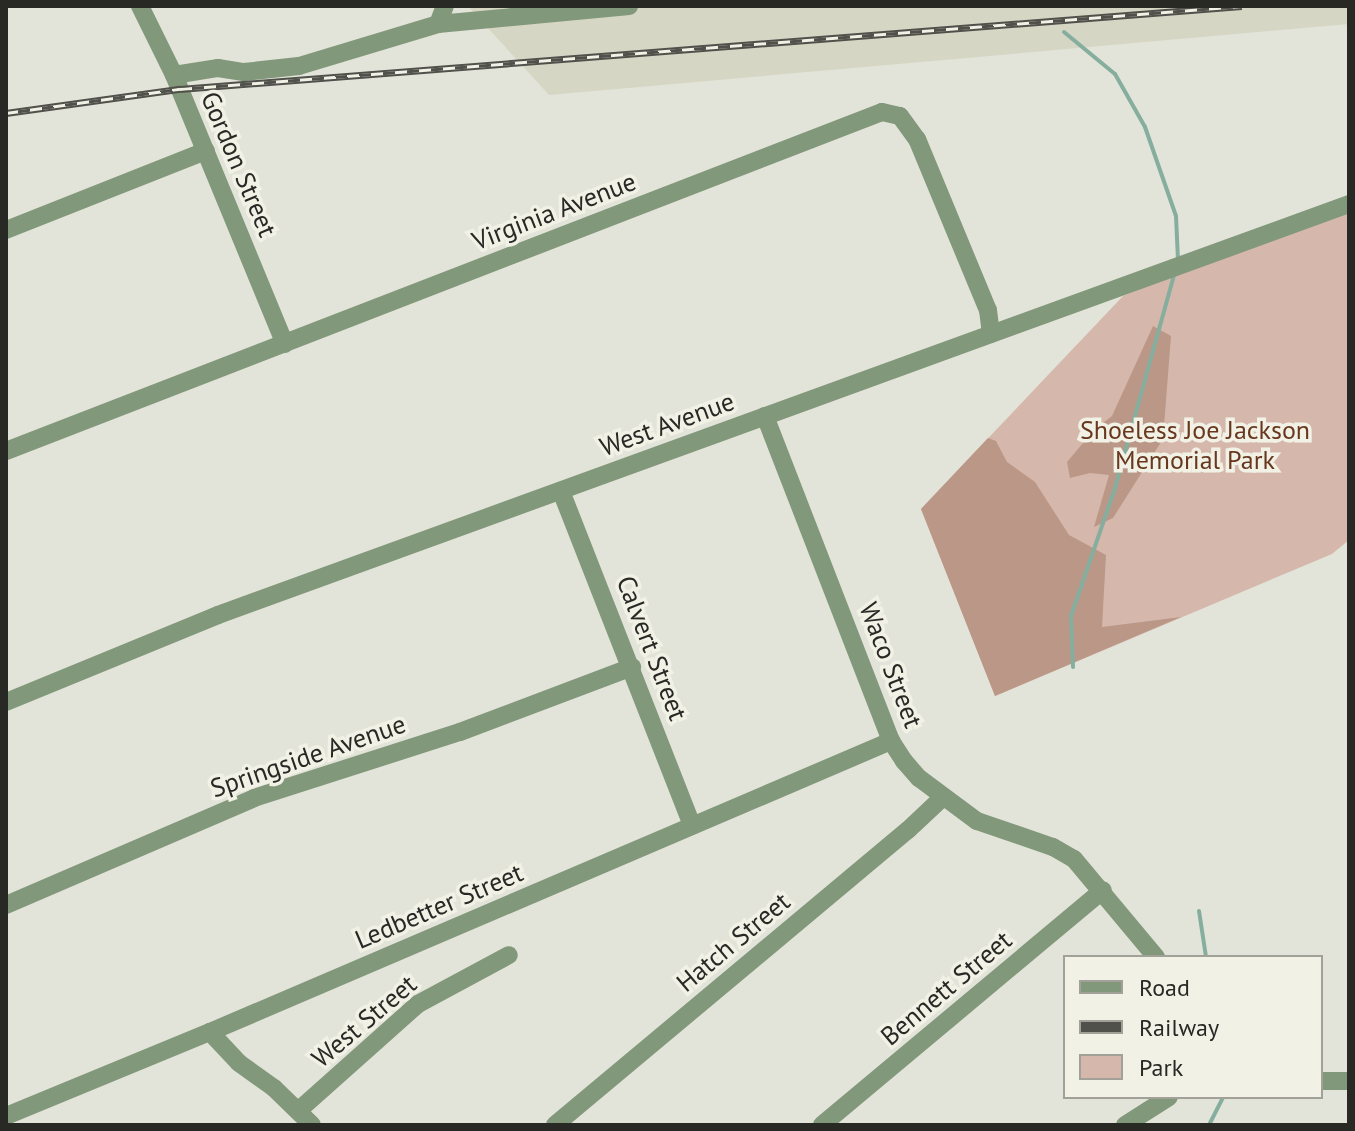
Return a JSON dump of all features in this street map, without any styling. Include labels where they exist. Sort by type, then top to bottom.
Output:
[{"type":"street","name":"Gordon Street","points":[[140,6],[174,75],[285,344]]},
{"type":"street","points":[[174,75],[218,68],[244,72],[299,66],[441,15],[629,6]]},
{"type":"street","name":"Virginia Avenue","points":[[6,451],[882,112],[900,116],[917,139],[988,310],[991,334]]},
{"type":"street","points":[[6,230],[206,151]]},
{"type":"street","name":"West Avenue","points":[[6,702],[218,615],[1349,204]]},
{"type":"street","name":"Waco Street","points":[[765,416],[891,741],[919,778],[984,825],[1065,853],[1087,870],[1154,955]]},
{"type":"street","name":"Calvert Street","points":[[561,491],[692,825]]},
{"type":"street","name":"Springside Avenue","points":[[6,905],[254,798],[460,732],[632,667]]},
{"type":"street","name":"Ledbetter Street","points":[[6,1116],[891,741]]},
{"type":"street","name":"Hatch Street","points":[[555,1125],[908,830],[943,797]]},
{"type":"street","name":"Bennett Street","points":[[822,1125],[1103,890]]},
{"type":"street","name":"West Street","points":[[299,1110],[418,1004],[509,955]]},
{"type":"street","points":[[210,1032],[239,1063],[299,1110],[312,1125]]},
{"type":"street","points":[[1323,1081],[1349,1081]]},
{"type":"street","points":[[1125,1125],[1166,1099]]},
{"type":"shaded area","points":[[468,6],[1349,6],[1349,24],[549,95]]},
{"type":"shaded area","points":[[1153,326],[1171,336],[1163,439],[1113,518],[1094,527],[1109,475],[1090,473],[1070,478],[1067,462],[1094,430],[1112,416]]},
{"type":"shaded area","points":[[988,438],[996,441],[1007,462],[1035,482],[1069,535],[1106,555],[1102,627],[1181,617],[995,696],[921,509]]},
{"type":"green space","name":"Shoeless Joe Jackson Memorial Park","points":[[1349,210],[1349,540],[1332,554],[995,696],[921,509],[1123,296],[1209,260]]},
{"type":"waterway","points":[[1064,32],[1115,74],[1145,127],[1176,216],[1178,260]]},
{"type":"waterway","points":[[1073,667],[1071,616],[1115,488],[1174,275]]},
{"type":"waterway","points":[[1199,911],[1206,955]]},
{"type":"waterway","points":[[1209,1125],[1222,1099]]},
{"type":"railway","points":[[6,113],[180,89],[1242,6]]}]
